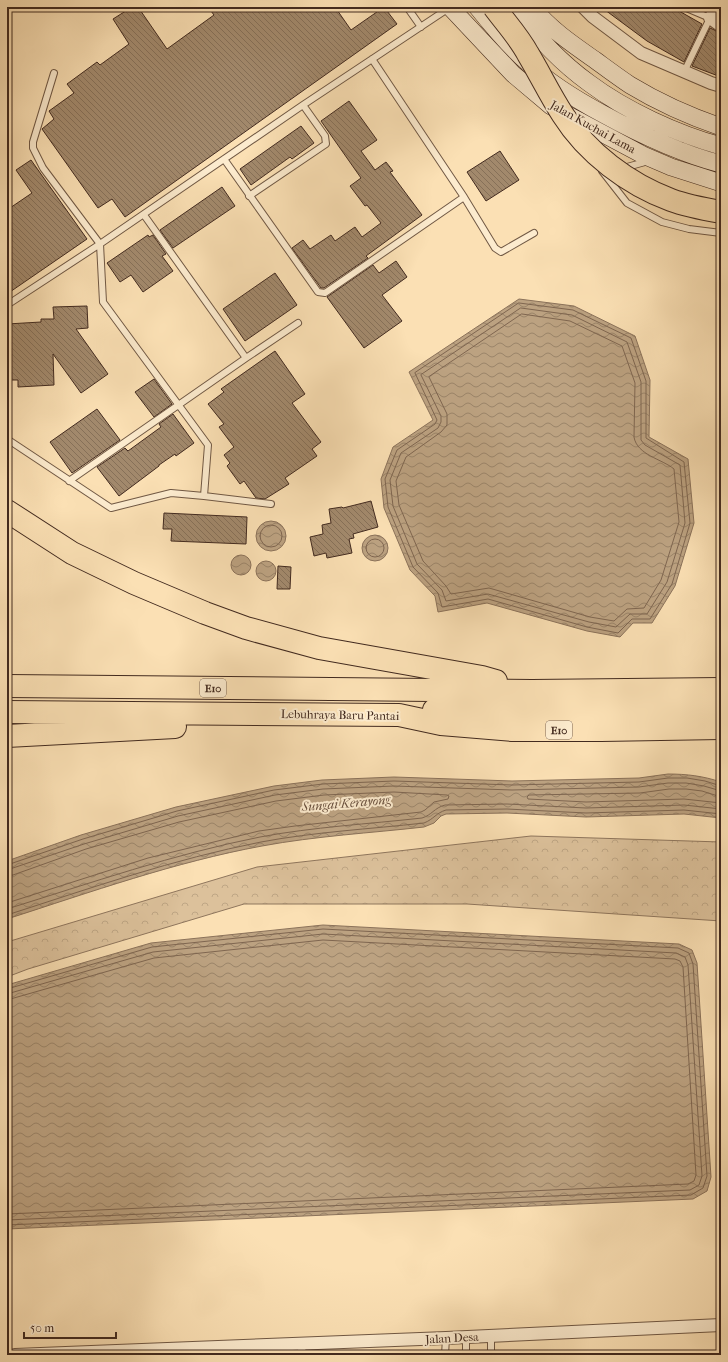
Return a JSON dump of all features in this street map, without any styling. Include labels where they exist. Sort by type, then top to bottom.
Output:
[{"type":"highway","points":[[494,7],[527,52],[563,116],[589,148],[617,171],[642,187],[671,200],[702,209],[721,212]]},
{"type":"highway","points":[[7,511],[72,553],[134,583],[205,613],[246,628],[319,648],[482,678],[532,691]]},
{"type":"highway","name":"E10","points":[[7,686],[532,691],[721,689]]},
{"type":"highway","points":[[399,715],[433,710],[721,709]]},
{"type":"highway","name":"Lebuhraya Baru Pantai","points":[[7,712],[399,715],[441,724],[512,730],[721,728]]},
{"type":"highway","points":[[7,736],[192,726],[232,713]]},
{"type":"main road","name":"Jalan Kuchai Lama","points":[[449,7],[513,74],[550,106],[643,155],[671,167],[721,182]]},
{"type":"main road","name":"Jalan Kuchai Lama","points":[[477,7],[508,44],[529,64],[548,80],[582,102],[631,130],[652,140],[705,160],[721,164]]},
{"type":"main road","points":[[514,7],[542,42],[559,59],[589,84],[652,120],[721,146]]},
{"type":"main road","points":[[532,7],[542,20],[566,41],[630,84],[661,102],[698,119],[721,127]]},
{"type":"street","points":[[583,7],[593,17],[641,53],[721,86]]},
{"type":"street","points":[[717,7],[710,18],[721,26]]},
{"type":"street","name":"Jalan Desa","points":[[15,1355],[446,1338],[721,1325]]},
{"type":"lane","points":[[407,7],[421,27]]},
{"type":"lane","points":[[7,305],[144,215],[303,105],[449,7]]},
{"type":"lane","points":[[684,7],[710,18],[684,72]]},
{"type":"lane","points":[[372,59],[464,197],[495,248],[501,252],[534,234]]},
{"type":"lane","points":[[54,73],[33,142],[33,148],[43,168],[100,244],[103,302],[208,445],[204,496]]},
{"type":"lane","points":[[250,196],[326,144],[326,136],[303,105]]},
{"type":"lane","points":[[550,106],[594,162]]},
{"type":"lane","points":[[224,159],[318,292],[325,293],[464,197]]},
{"type":"lane","points":[[619,193],[619,183],[627,167],[645,162],[671,167]]},
{"type":"lane","points":[[599,168],[627,203],[662,222],[689,229],[721,232]]},
{"type":"lane","points":[[144,215],[246,358]]},
{"type":"lane","points":[[69,481],[298,323]]},
{"type":"lane","points":[[7,439],[111,508],[171,493],[271,504]]},
{"type":"lane","points":[[490,1355],[491,1336]]},
{"type":"lane","points":[[466,1337],[466,1355]]},
{"type":"lane","points":[[445,1355],[446,1338]]},
{"type":"lane","points":[[298,1355],[306,1343]]},
{"type":"green space","points":[[531,836],[721,842],[721,921],[467,904],[244,904],[28,969],[7,977],[7,942],[257,867]]},
{"type":"water","points":[[519,299],[574,306],[635,336],[650,380],[649,437],[688,459],[694,523],[675,586],[652,623],[633,623],[620,637],[587,631],[487,603],[438,612],[435,596],[410,570],[384,508],[381,479],[393,447],[433,420],[409,372]]},
{"type":"water","points":[[271,521],[277,522],[285,530],[285,542],[277,550],[271,551],[265,550],[257,542],[256,536],[257,530],[265,522]]},
{"type":"water","points":[[375,535],[384,539],[388,548],[384,557],[375,561],[366,557],[362,548],[366,539]]},
{"type":"water","points":[[241,555],[248,558],[251,565],[248,572],[241,575],[234,572],[231,565],[234,558]]},
{"type":"water","points":[[266,561],[273,564],[276,571],[273,578],[266,581],[259,578],[256,571],[259,564]]},
{"type":"water","name":"Sungai Kerayong","points":[[668,774],[682,774],[708,778],[721,782],[721,818],[684,814],[586,817],[507,813],[446,814],[441,816],[434,823],[424,827],[303,840],[262,846],[197,860],[133,878],[7,919],[7,861],[81,835],[176,807],[274,786],[322,780],[394,777],[512,781],[639,778]]},
{"type":"water","points":[[323,925],[679,944],[692,950],[697,963],[711,1177],[707,1191],[693,1199],[7,1229],[7,985],[151,943]]},
{"type":"building","points":[[132,7],[138,7],[167,49],[214,15],[208,7],[335,7],[351,30],[384,7],[397,24],[125,217],[112,199],[98,208],[42,129],[54,119],[49,111],[74,93],[67,84],[97,62],[100,65],[129,44],[113,19]]},
{"type":"building","points":[[601,7],[672,7],[702,24],[684,62],[647,41]]},
{"type":"building","points":[[710,28],[721,33],[721,77],[692,66]]},
{"type":"building","points":[[349,101],[377,140],[361,151],[375,170],[386,162],[393,171],[390,172],[422,215],[366,256],[368,258],[324,288],[321,288],[292,248],[303,240],[310,249],[331,235],[335,241],[355,227],[362,237],[381,223],[367,205],[365,206],[350,186],[361,178],[321,121]]},
{"type":"building","points":[[301,126],[314,143],[292,159],[290,157],[251,185],[240,169]]},
{"type":"building","points":[[500,151],[519,180],[486,201],[467,172]]},
{"type":"building","points":[[31,160],[87,239],[7,294],[7,210],[32,193],[16,170]]},
{"type":"building","points":[[222,187],[235,206],[173,248],[160,230]]},
{"type":"building","points":[[148,235],[149,237],[153,235],[166,254],[162,256],[173,271],[143,292],[131,275],[120,282],[107,263]]},
{"type":"building","points":[[396,261],[407,277],[382,295],[402,321],[364,348],[327,297],[373,265],[379,273]]},
{"type":"building","points":[[275,273],[297,305],[245,341],[223,309]]},
{"type":"building","points":[[87,306],[88,328],[76,329],[108,374],[81,393],[53,354],[54,385],[18,387],[18,380],[7,380],[7,324],[41,322],[41,319],[54,319],[53,307]]},
{"type":"building","points":[[275,351],[305,394],[292,403],[321,442],[312,449],[317,456],[285,478],[289,484],[265,499],[256,498],[244,481],[240,484],[227,466],[230,463],[224,455],[234,447],[219,427],[224,424],[208,404],[224,392],[221,389]]},
{"type":"building","points":[[154,379],[172,404],[154,417],[135,392]]},
{"type":"building","points":[[97,409],[120,440],[72,473],[50,442]]},
{"type":"building","points":[[173,414],[194,443],[176,456],[175,454],[159,465],[119,496],[97,467],[125,448],[128,451],[161,427],[159,424]]},
{"type":"building","points":[[371,501],[378,527],[353,534],[354,538],[349,539],[352,553],[327,558],[326,553],[314,556],[310,537],[323,534],[322,525],[331,523],[329,509],[343,508]]},
{"type":"building","points":[[164,513],[247,517],[246,544],[171,541],[172,529],[163,529]]},
{"type":"building","points":[[278,566],[291,567],[290,589],[277,589]]}]
